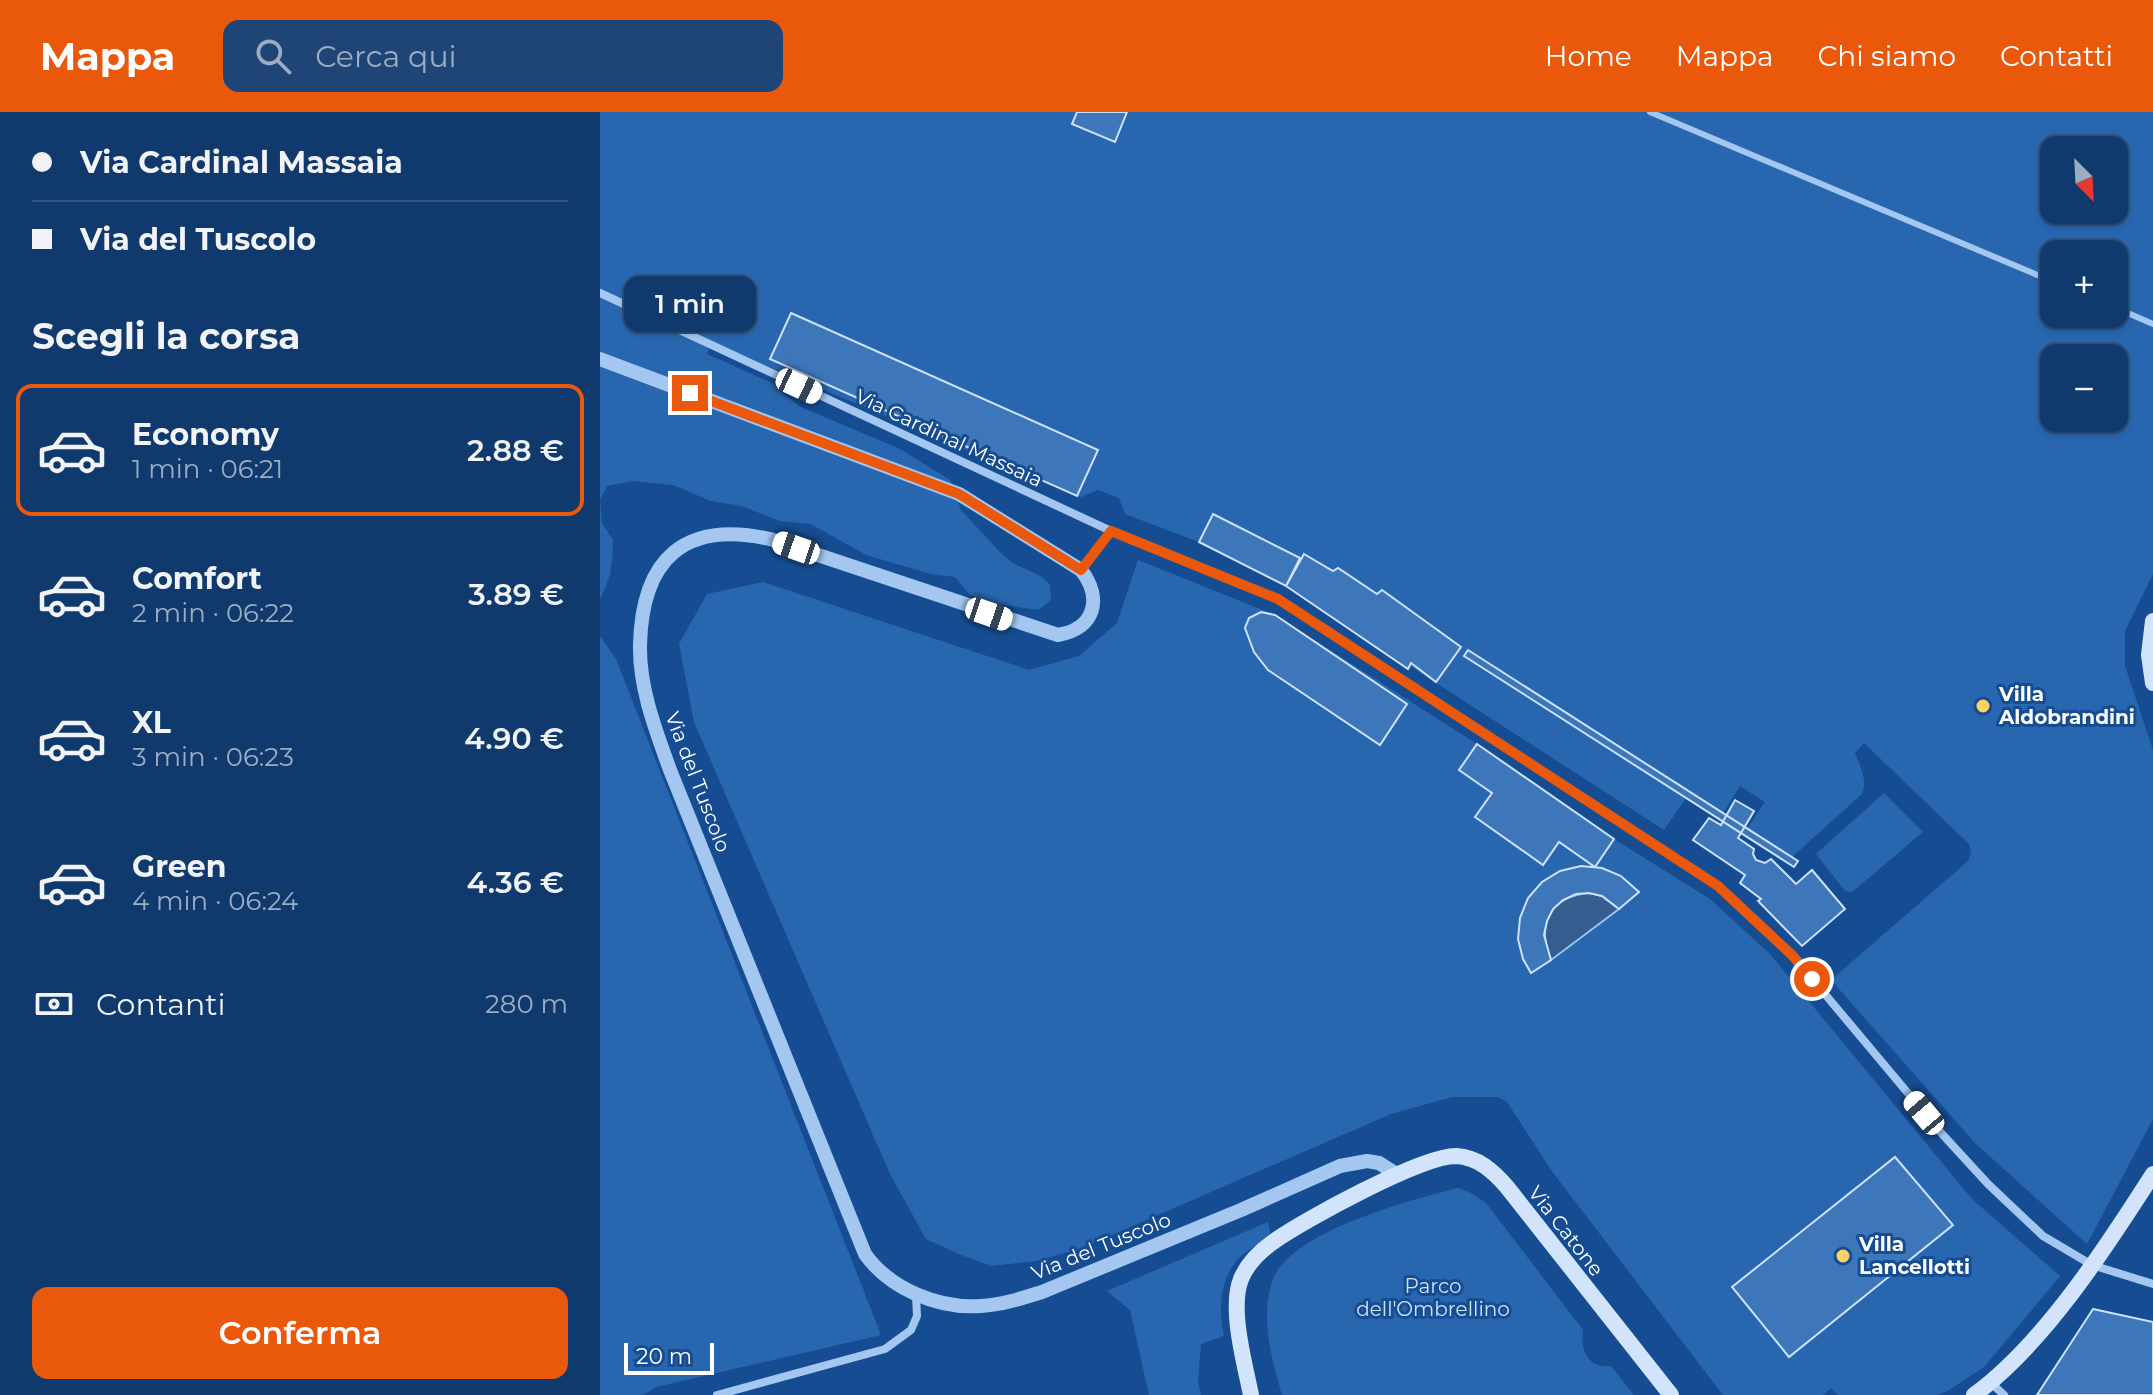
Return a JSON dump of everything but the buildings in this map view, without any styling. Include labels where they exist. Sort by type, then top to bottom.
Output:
[{"type":"main road","points":[[2153,621],[2149,655],[2153,683]]},
{"type":"main road","name":"Via Catone","points":[[1251,1395],[1237,1310],[1240,1282],[1250,1263],[1294,1229],[1398,1175],[1445,1157],[1469,1158],[1490,1169],[1671,1395]]},
{"type":"main road","points":[[1974,1395],[1991,1383],[2029,1344],[2092,1265],[2153,1174]]},
{"type":"street","name":"Via Cardinal Massaia","points":[[600,293],[1111,531],[1278,599],[1718,886],[1793,956],[1943,1135],[1988,1184],[2043,1236],[2092,1265],[2153,1284]]},
{"type":"street","points":[[600,359],[959,494],[1081,570],[1111,531]]},
{"type":"street","name":"Via del Tuscolo","points":[[1081,570],[1092,584],[1091,616],[1078,629],[1058,635],[745,533],[689,541],[669,554],[651,583],[640,646],[652,720],[865,1254],[876,1268],[916,1295],[982,1306],[1042,1292],[1340,1166],[1367,1161],[1379,1163],[1398,1175]]},
{"type":"street","points":[[717,1395],[885,1349],[911,1330],[917,1316],[916,1295]]},
{"type":"street","points":[[1991,1383],[2004,1395]]},
{"type":"lane","points":[[1650,112],[2040,276]]},
{"type":"lane","points":[[2128,313],[2153,324]]},
{"type":"green space","name":"Villa Aldobrandini","points":[[600,112],[2153,112],[2153,574],[2125,631],[2125,666],[2153,750],[2153,1119],[2087,1244],[1975,1143],[1831,980],[1968,861],[1971,853],[1969,844],[1864,743],[1855,753],[1864,778],[1862,794],[1792,857],[1747,829],[1765,802],[1740,786],[1723,813],[1690,792],[1664,830],[1286,586],[1199,542],[1125,514],[1119,498],[1098,490],[1077,496],[711,343],[707,354],[776,385],[801,407],[900,449],[950,480],[961,510],[1011,562],[1042,577],[1050,585],[1051,600],[1039,610],[988,603],[970,595],[955,577],[931,574],[866,555],[811,524],[780,521],[742,506],[711,501],[673,485],[632,481],[607,486],[600,500]]},
{"type":"green space","points":[[600,500],[602,523],[613,540],[610,575],[600,600]]},
{"type":"green space","name":"Villa Lancellotti","points":[[1138,560],[1275,615],[1477,744],[1614,839],[1710,899],[1770,954],[1972,1199],[2060,1276],[1984,1367],[1938,1395],[1838,1395],[1831,1388],[1823,1395],[1723,1395],[1551,1170],[1507,1102],[1498,1097],[1452,1097],[1391,1114],[1082,1248],[1037,1261],[991,1266],[926,1239],[890,1174],[694,722],[679,644],[707,594],[763,582],[1029,670],[1079,656],[1117,623]],"holes":[[[1895,1157],[1953,1225],[1789,1357],[1732,1287]]]},
{"type":"green space","points":[[600,636],[616,659],[881,1335],[656,1387],[643,1395],[600,1395]]},
{"type":"green space","points":[[1884,793],[1923,832],[1852,892],[1845,891],[1816,854]]},
{"type":"green space","name":"Parco dell'Ombrellino","points":[[1458,1188],[1486,1203],[1583,1330],[1583,1345],[1588,1357],[1597,1365],[1611,1366],[1634,1395],[1282,1395],[1268,1338],[1267,1308],[1273,1279],[1284,1262],[1303,1246],[1355,1220]]},
{"type":"green space","points":[[1268,1222],[1270,1233],[1240,1257],[1228,1274],[1221,1305],[1224,1336],[1201,1344],[1198,1381],[1201,1395],[1149,1395],[1130,1310],[1107,1291]]},
{"type":"shaded area","points":[[1589,893],[1602,896],[1619,909],[1551,960],[1545,935],[1550,914],[1564,900]]},
{"type":"place","name":"Villa Aldobrandini","points":[[1983,706]]},
{"type":"place","name":"Villa Lancellotti","points":[[1843,1256]]},
{"type":"route","points":[[690,393],[959,494],[1081,570],[1111,531],[1278,599],[1718,886],[1793,956],[1812,979]]}]
